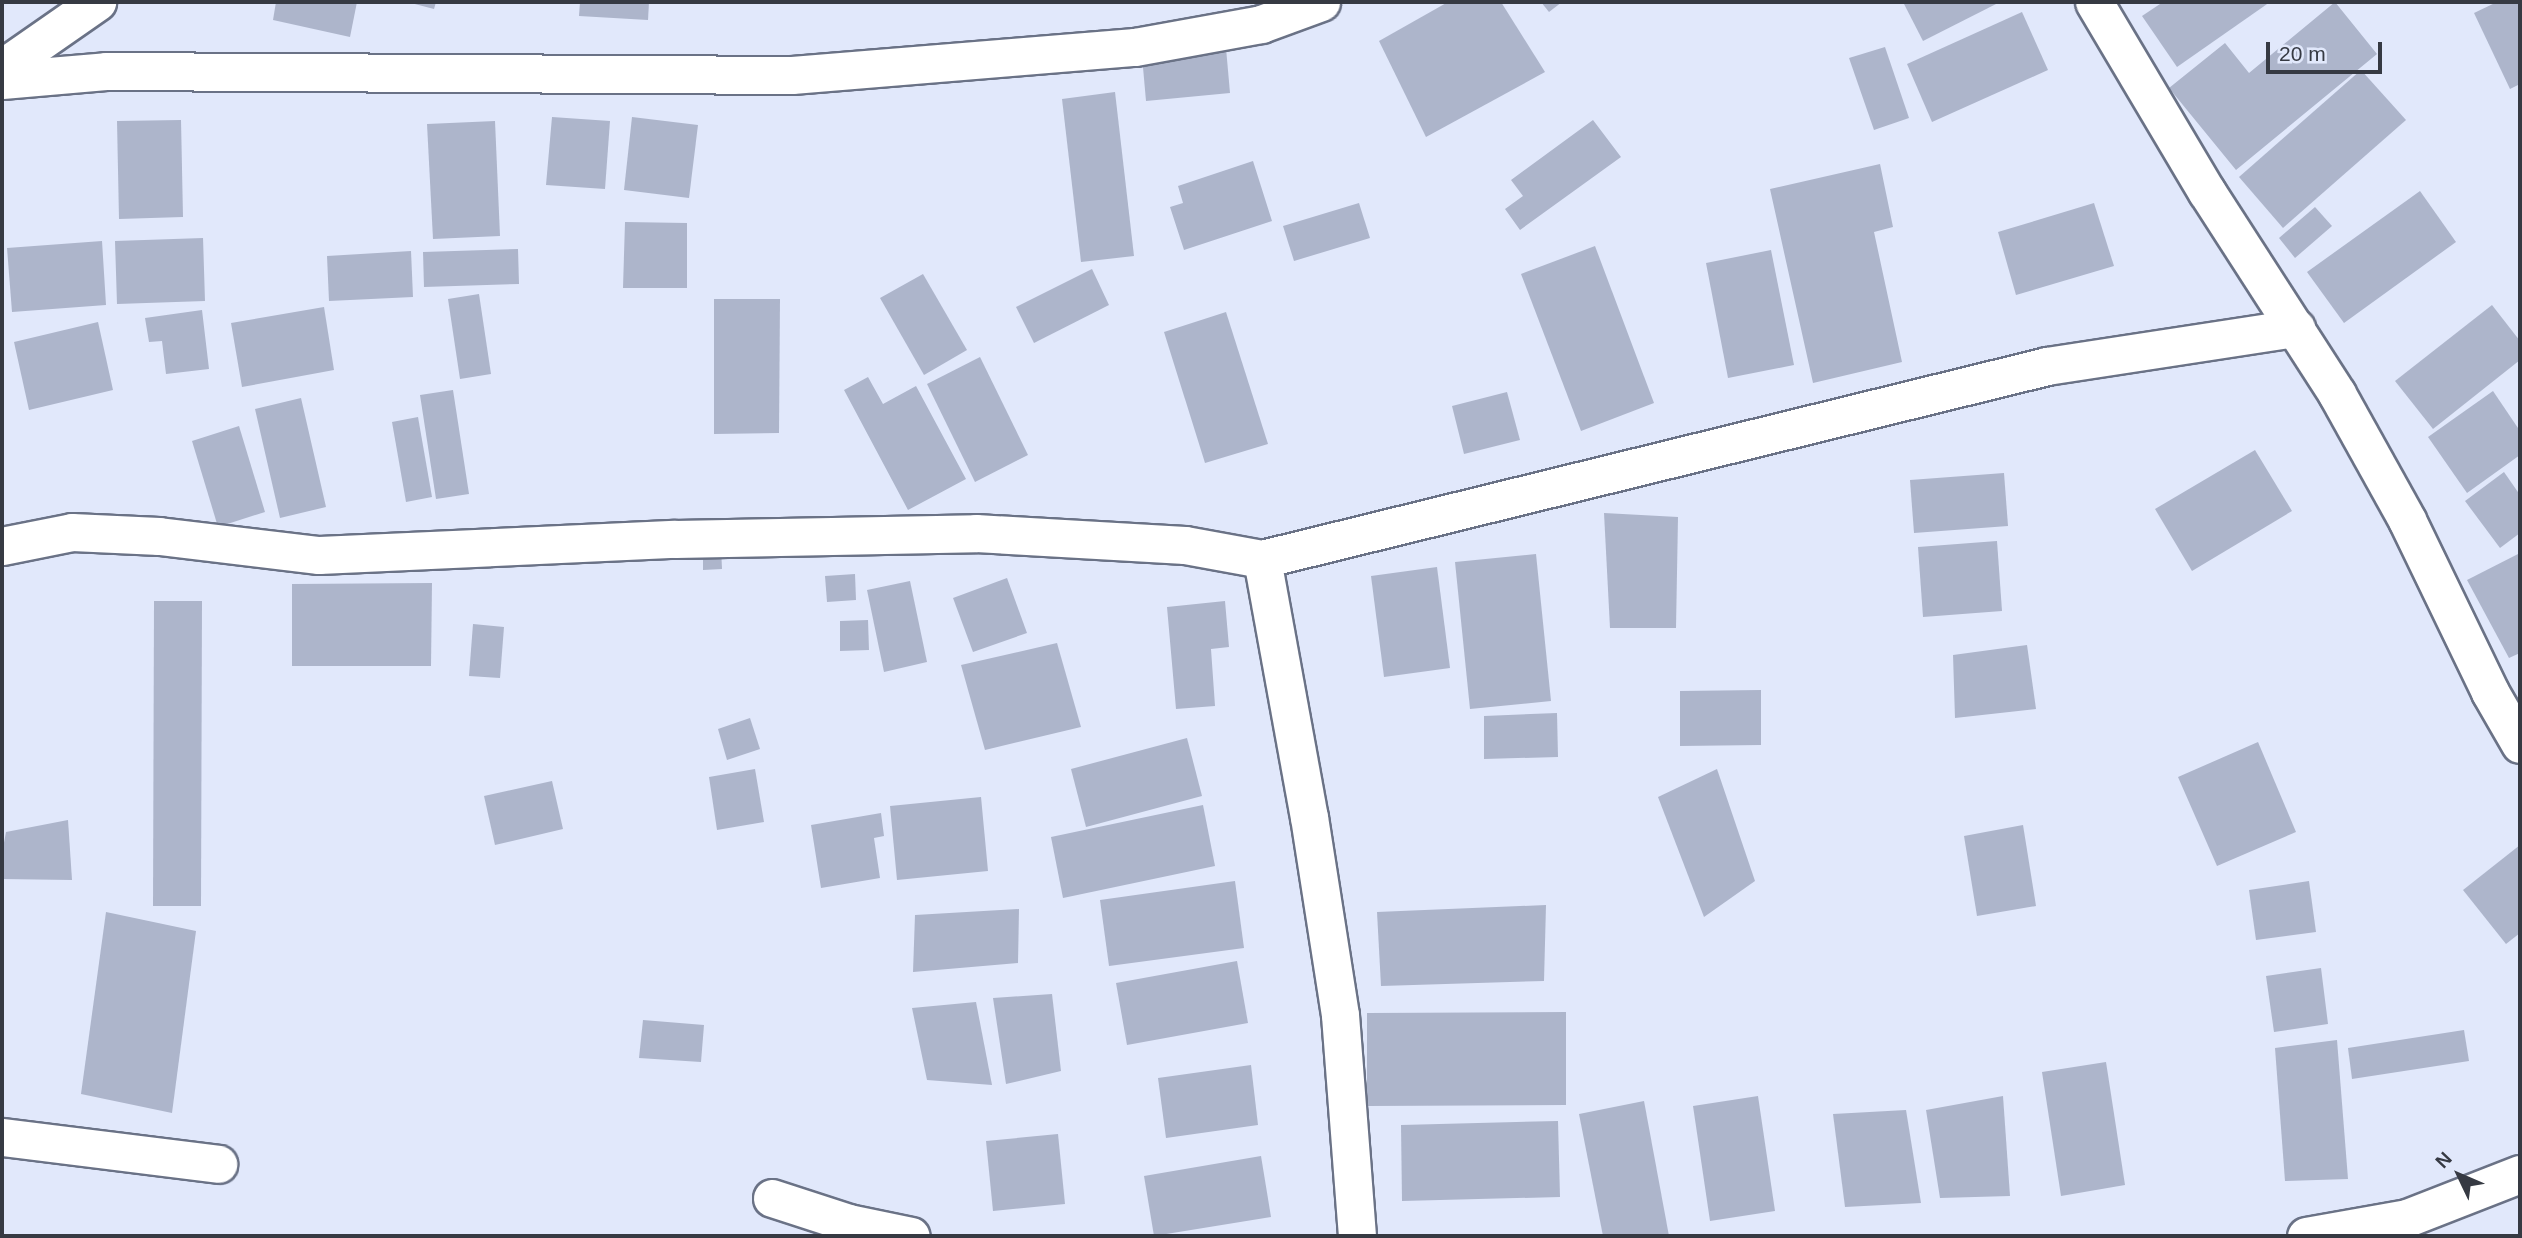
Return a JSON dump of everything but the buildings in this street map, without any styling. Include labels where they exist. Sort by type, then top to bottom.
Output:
[{"type":"street","points":[[2,68],[97,2]]},
{"type":"street","points":[[2,80],[106,71],[792,75],[1135,47],[1261,24],[1321,2]]},
{"type":"street","points":[[2094,2],[2207,192],[2296,328],[2377,464],[2447,600],[2490,692],[2520,744]]},
{"type":"street","points":[[2,546],[72,532],[159,536],[319,555],[675,539],[976,533],[1185,545],[1262,559],[2047,366],[2296,328]]},
{"type":"street","points":[[1262,559],[1309,817],[1340,1015],[1357,1236]]},
{"type":"street","points":[[2,1137],[218,1164]]},
{"type":"street","points":[[2306,1236],[2407,1218],[2520,1174]]},
{"type":"street","points":[[772,1198],[849,1223],[911,1236]]}]
